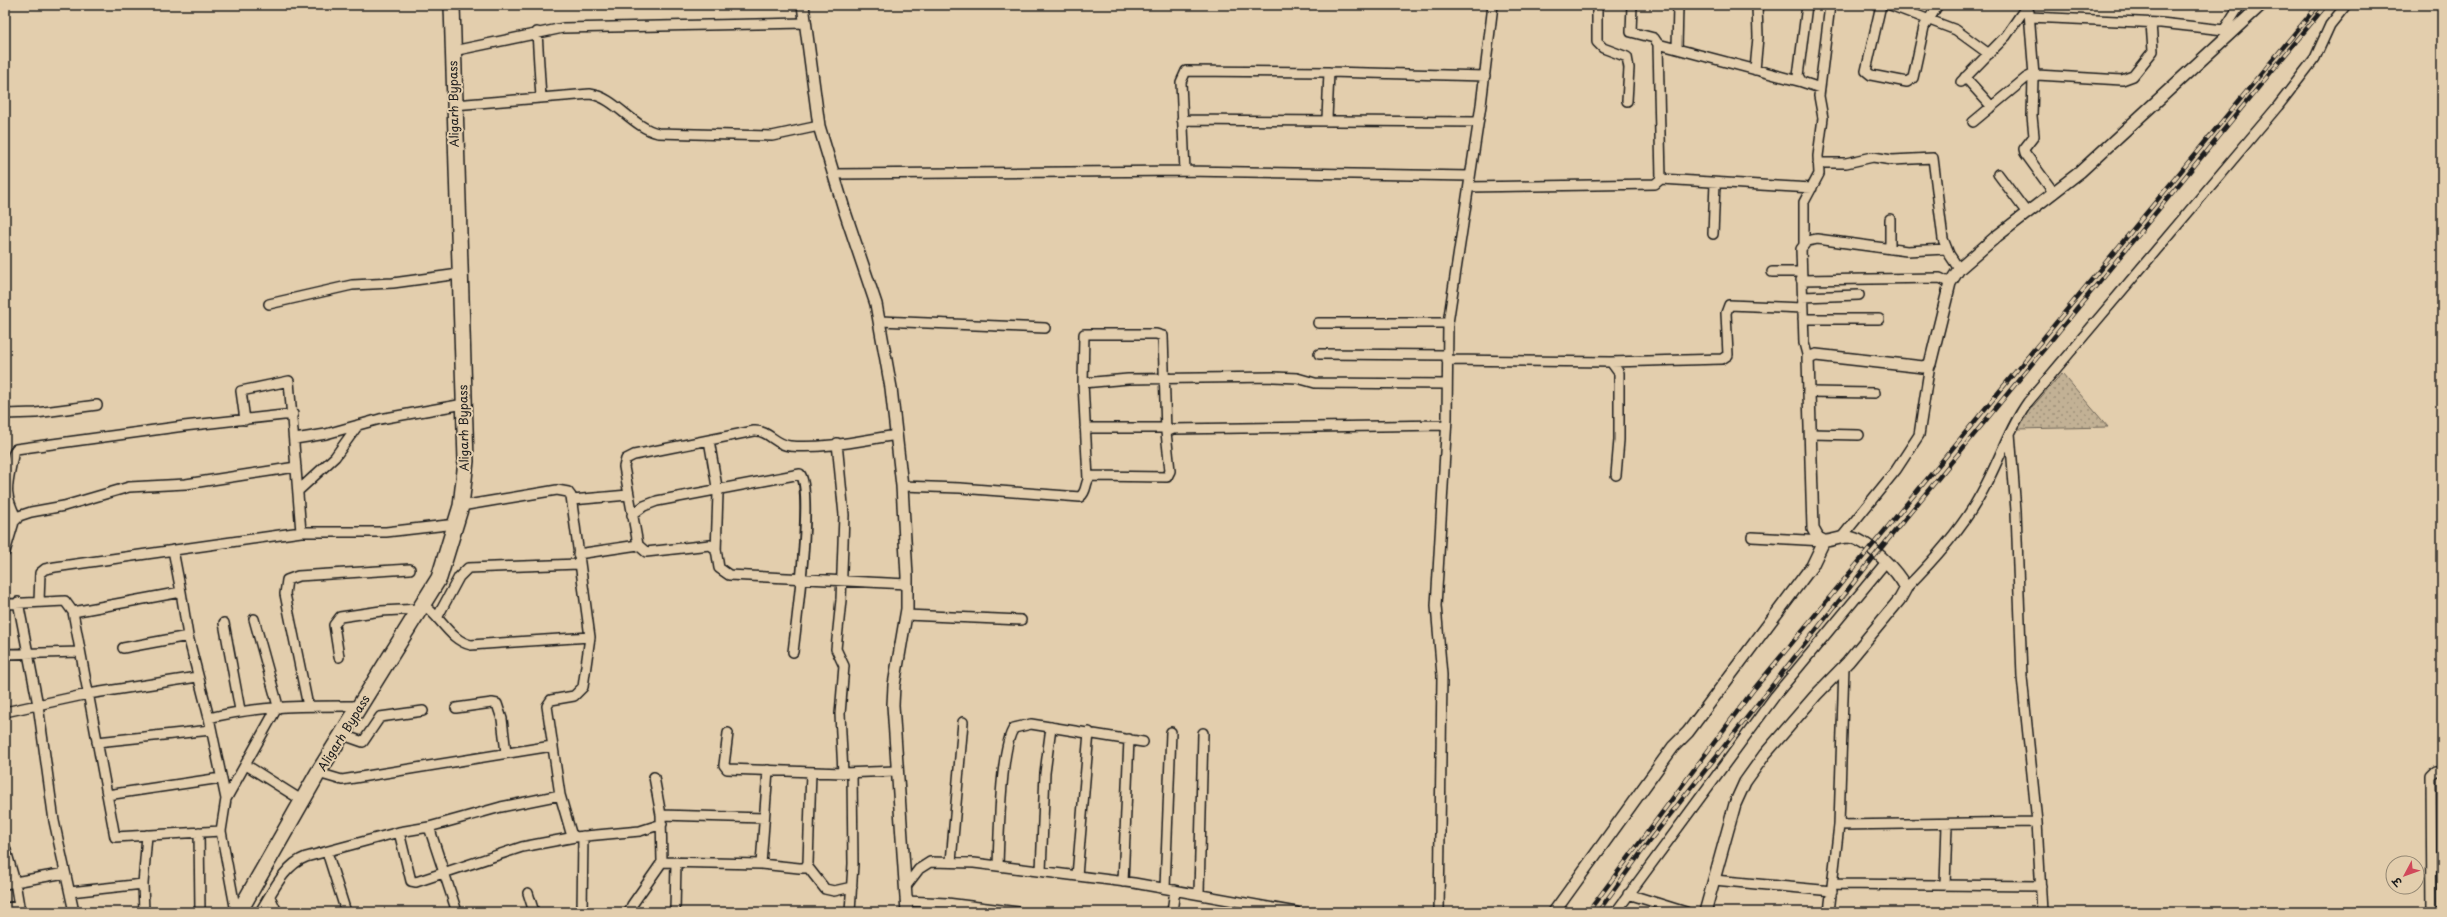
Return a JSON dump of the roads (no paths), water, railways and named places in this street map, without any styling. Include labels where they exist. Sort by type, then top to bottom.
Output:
[{"type":"highway","name":"Aligarh Bypass","points":[[238,912],[318,773],[347,737],[362,706],[423,607],[439,578],[461,506],[466,461],[459,274],[462,104],[453,51],[452,5]]},
{"type":"street","points":[[802,5],[819,126],[864,265],[880,321],[897,435],[902,486],[907,584],[906,615],[894,685],[896,771],[907,907],[954,904],[1018,912]]},
{"type":"street","points":[[1439,912],[1442,675],[1436,606],[1446,425],[1448,323],[1485,76],[1493,5]]},
{"type":"street","points":[[1597,5],[1597,42],[1603,48],[1627,57],[1629,68],[1627,101]]},
{"type":"street","points":[[1632,5],[1632,32],[1654,38],[1658,44],[1661,179]]},
{"type":"street","points":[[1677,49],[1678,5]]},
{"type":"street","points":[[1755,70],[1758,36],[1757,5]]},
{"type":"street","points":[[1802,82],[1798,76],[1807,5]]},
{"type":"street","points":[[1824,541],[1818,538],[1812,523],[1808,358],[1805,346],[1803,319],[1801,249],[1804,244],[1804,202],[1819,177],[1818,163],[1823,118],[1818,99],[1830,5]]},
{"type":"street","points":[[1882,5],[1866,68],[1867,72],[1871,75],[1903,82],[1912,80],[1924,27],[1938,5]]},
{"type":"street","points":[[1890,5],[1956,30],[1989,54]]},
{"type":"street","points":[[2228,30],[2240,5]]},
{"type":"street","points":[[1841,538],[1896,470],[1919,435],[1930,364],[1950,283],[1959,268],[2104,150],[2228,30],[2261,5]]},
{"type":"street","points":[[1705,912],[1735,804],[1745,782],[1765,754],[1844,666],[1900,599],[1906,588],[1935,556],[1972,509],[1982,493],[2016,419],[2054,370],[2278,106],[2315,58],[2330,25],[2346,5]]},
{"type":"street","points":[[1992,108],[1963,80],[2006,36],[2024,10],[2151,24],[2228,30]]},
{"type":"street","points":[[2029,11],[2034,75],[2032,85],[2032,112],[2034,136],[2024,149],[2025,153],[2054,192]]},
{"type":"street","points":[[453,51],[537,32],[563,28],[805,24]]},
{"type":"street","points":[[1973,122],[1992,108],[2026,78],[2034,75],[2122,80],[2130,78],[2153,51],[2151,24]]},
{"type":"street","points":[[537,32],[541,98]]},
{"type":"street","points":[[1658,44],[1820,88]]},
{"type":"street","points":[[1184,171],[1181,82],[1186,71],[1329,72],[1485,76]]},
{"type":"street","points":[[1327,119],[1329,72]]},
{"type":"street","points":[[462,104],[594,95],[648,129],[662,133],[772,136],[819,126]]},
{"type":"street","points":[[1182,120],[1327,119],[1478,122]]},
{"type":"street","points":[[1818,163],[1846,163],[1873,157],[1892,160],[1933,158],[1943,239],[1946,249],[1959,268]]},
{"type":"street","points":[[834,174],[1184,171],[1470,176]]},
{"type":"street","points":[[1998,174],[2027,213]]},
{"type":"street","points":[[1468,187],[1655,184],[1661,179],[1812,188]]},
{"type":"street","points":[[1713,234],[1715,183]]},
{"type":"street","points":[[1890,219],[1890,249]]},
{"type":"street","points":[[1804,244],[1817,239],[1907,252],[1946,249]]},
{"type":"street","points":[[1772,272],[1801,276],[1940,278],[1950,283]]},
{"type":"street","points":[[269,304],[341,287],[459,274]]},
{"type":"street","points":[[1802,297],[1859,295]]},
{"type":"street","points":[[1319,354],[1611,362],[1722,359],[1728,355],[1726,313],[1729,305],[1803,308]]},
{"type":"street","points":[[1803,319],[1879,319]]},
{"type":"street","points":[[880,321],[1045,328]]},
{"type":"street","points":[[1318,323],[1448,323]]},
{"type":"street","points":[[902,486],[960,488],[1080,497],[1085,493],[1088,479],[1082,336],[1087,333],[1159,334],[1164,340],[1166,430],[1170,471],[1167,477],[1094,475],[1088,479]]},
{"type":"street","points":[[1808,358],[1816,355],[1923,367],[1930,364]]},
{"type":"street","points":[[1611,362],[1619,373],[1619,440],[1616,476]]},
{"type":"street","points":[[1083,383],[1165,379],[1281,377],[1315,383],[1447,384]]},
{"type":"street","points":[[245,420],[241,391],[289,381],[295,439],[301,532]]},
{"type":"street","points":[[1808,392],[1875,393]]},
{"type":"street","points":[[295,439],[464,404]]},
{"type":"street","points":[[5,414],[36,413],[97,405]]},
{"type":"street","points":[[17,519],[8,502],[6,493],[13,455],[16,450],[184,426],[293,414]]},
{"type":"street","points":[[298,491],[335,457],[358,425]]},
{"type":"street","points":[[1085,428],[1166,430],[1176,428],[1446,425]]},
{"type":"street","points":[[2010,430],[2016,511],[2022,677],[2037,822],[2042,912]]},
{"type":"street","points":[[897,435],[837,443],[788,446],[781,445],[759,431],[634,455],[626,459],[624,467],[638,545],[646,552],[651,553],[710,545],[714,547],[716,552],[719,568],[729,575],[907,584]]},
{"type":"street","points":[[1810,434],[1859,436]]},
{"type":"street","points":[[709,440],[718,488],[718,531],[716,552]]},
{"type":"street","points":[[837,443],[844,510],[842,580],[836,649],[844,666],[840,714],[847,773],[852,886],[850,912]]},
{"type":"street","points":[[5,552],[11,529],[17,519],[20,516],[31,512],[64,506],[129,487],[186,484],[296,467]]},
{"type":"street","points":[[632,515],[648,504],[718,488],[797,474],[803,476],[806,507],[793,652]]},
{"type":"street","points":[[461,506],[557,490],[568,492],[572,500],[579,564],[590,637],[583,687],[574,696],[548,702],[552,746],[560,795],[571,833],[579,836]]},
{"type":"street","points":[[572,500],[628,495]]},
{"type":"street","points":[[5,519],[17,519]]},
{"type":"street","points":[[39,602],[39,578],[40,573],[45,569],[301,532],[386,532],[456,524]]},
{"type":"street","points":[[1752,537],[1824,541],[1841,538],[1853,538],[1877,552],[1906,588]]},
{"type":"street","points":[[1554,912],[1673,747],[1688,732],[1766,630],[1812,566],[1824,541]]},
{"type":"street","points":[[578,554],[638,545]]},
{"type":"street","points":[[173,550],[188,636],[197,677],[209,718],[226,799],[222,831],[238,912]]},
{"type":"street","points":[[1616,912],[1775,696],[1886,562]]},
{"type":"street","points":[[436,615],[458,577],[468,568],[579,564]]},
{"type":"street","points":[[308,706],[285,594],[287,580],[298,576],[410,569]]},
{"type":"street","points":[[73,612],[181,592]]},
{"type":"street","points":[[5,604],[18,602],[65,601],[73,612],[115,837],[222,831]]},
{"type":"street","points":[[18,602],[38,705],[54,821],[74,912]]},
{"type":"street","points":[[338,657],[334,625],[340,617],[423,607],[436,615],[453,636],[462,643],[471,645],[590,637]]},
{"type":"street","points":[[906,615],[1021,620]]},
{"type":"street","points":[[226,799],[278,706],[254,618]]},
{"type":"street","points":[[224,623],[240,710]]},
{"type":"street","points":[[123,648],[188,636]]},
{"type":"street","points":[[5,654],[80,652]]},
{"type":"street","points":[[1830,912],[1838,825],[1844,666]]},
{"type":"street","points":[[5,712],[88,694],[197,677]]},
{"type":"street","points":[[456,708],[492,703],[497,704],[502,719],[506,753]]},
{"type":"street","points":[[209,718],[240,710],[278,706],[362,706]]},
{"type":"street","points":[[347,737],[361,742],[366,741],[375,722],[380,717],[423,711]]},
{"type":"street","points":[[951,862],[963,722]]},
{"type":"street","points":[[998,866],[1004,758],[1007,739],[1018,726],[1031,724],[1089,732],[1143,742]]},
{"type":"street","points":[[1041,871],[1045,773],[1051,727]]},
{"type":"street","points":[[97,742],[211,730]]},
{"type":"street","points":[[1078,876],[1089,732]]},
{"type":"street","points":[[1165,888],[1171,732]]},
{"type":"street","points":[[1199,893],[1203,732]]},
{"type":"street","points":[[728,733],[725,767],[729,769],[847,773],[896,771]]},
{"type":"street","points":[[1123,882],[1128,739]]},
{"type":"street","points":[[318,773],[342,780],[552,746]]},
{"type":"street","points":[[246,765],[303,801]]},
{"type":"street","points":[[761,864],[768,770]]},
{"type":"street","points":[[2432,912],[2431,776],[2436,771],[2442,771]]},
{"type":"street","points":[[811,772],[807,866],[825,889],[834,891],[852,886]]},
{"type":"street","points":[[629,912],[632,905],[662,862],[662,820],[654,777]]},
{"type":"street","points":[[107,795],[221,778]]},
{"type":"street","points":[[260,912],[296,861],[399,832],[429,828],[501,807],[560,795]]},
{"type":"street","points":[[399,832],[411,881],[416,882],[469,863],[522,847],[579,836],[640,831],[662,820],[764,818]]},
{"type":"street","points":[[1838,825],[1947,825],[2037,822]]},
{"type":"street","points":[[1945,885],[1947,825]]},
{"type":"street","points":[[429,828],[457,912]]},
{"type":"street","points":[[199,832],[200,912]]},
{"type":"street","points":[[144,912],[143,884],[147,835]]},
{"type":"street","points":[[579,836],[582,912]]},
{"type":"street","points":[[5,847],[15,882],[19,909],[5,908]]},
{"type":"street","points":[[327,852],[346,912]]},
{"type":"street","points":[[906,886],[924,865],[936,861],[998,866],[1123,882],[1199,893],[1235,902],[1296,912]]},
{"type":"street","points":[[662,862],[761,864],[799,868],[807,866]]},
{"type":"street","points":[[675,912],[676,862]]},
{"type":"street","points":[[5,884],[65,873]]},
{"type":"street","points":[[1714,880],[1833,887],[1945,885],[2041,886]]},
{"type":"street","points":[[70,892],[143,884]]},
{"type":"street","points":[[1172,912],[1175,890]]},
{"type":"street","points":[[528,892],[534,912]]},
{"type":"street","points":[[1628,894],[1686,912]]},
{"type":"street","points":[[270,897],[277,912]]},
{"type":"railway","points":[[1588,912],[1754,689],[2318,5]]},
{"type":"railway","points":[[1598,912],[1650,840],[1877,553],[2326,5]]}]
